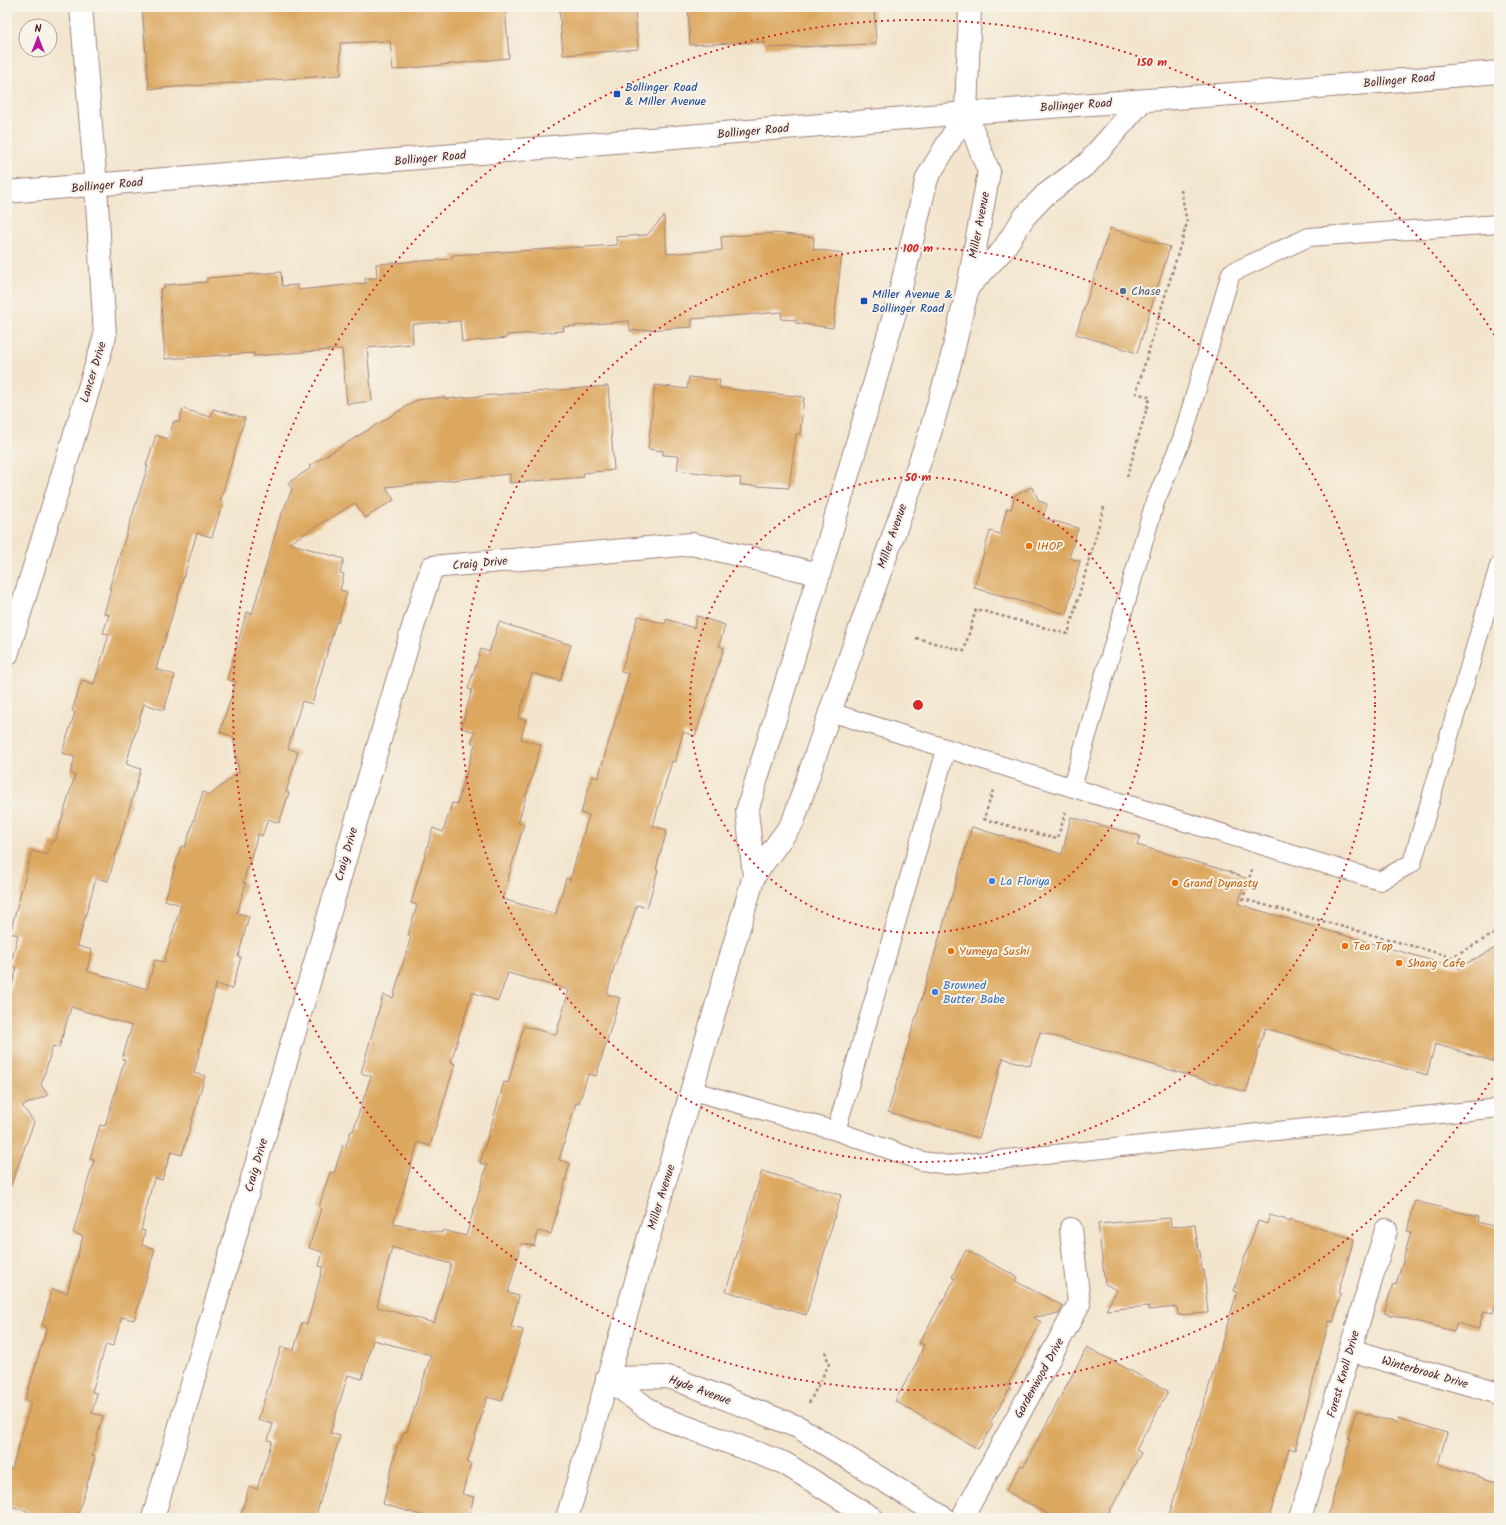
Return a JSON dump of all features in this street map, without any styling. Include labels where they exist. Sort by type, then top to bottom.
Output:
[{"type":"main road","name":"Lancer Drive","points":[[9,643],[104,336],[96,186],[81,7]]},
{"type":"main road","name":"Miller Avenue","points":[[566,1518],[693,1091],[754,876],[793,822],[830,712],[930,434],[951,360],[968,286],[989,172],[966,113],[970,7]]},
{"type":"main road","name":"Bollinger Road","points":[[7,192],[96,186],[966,113],[1499,72]]},
{"type":"main road","points":[[968,286],[1002,251],[1025,216],[1045,195],[1087,164],[1142,100]]},
{"type":"main road","name":"Miller Avenue","points":[[754,876],[746,811],[819,574],[896,309],[927,178],[966,113]]},
{"type":"main road","name":"Craig Drive","points":[[153,1518],[432,567],[692,544],[819,574]]},
{"type":"main road","name":"Gardenwood Drive","points":[[962,1518],[1079,1304],[1071,1229]]},
{"type":"main road","name":"Forest Knoll Drive","points":[[1300,1518],[1386,1230]]},
{"type":"main road","name":"Winterbrook Drive","points":[[1350,1350],[1499,1393]]},
{"type":"main road","name":"Hyde Avenue","points":[[607,1378],[667,1377],[675,1379],[798,1427],[944,1518]]},
{"type":"main road","points":[[607,1378],[657,1416],[784,1463],[872,1518]]},
{"type":"lane","points":[[1072,787],[1155,502],[1182,438],[1232,273],[1309,237],[1499,224]]},
{"type":"lane","points":[[830,712],[946,750],[1072,787],[1380,882],[1412,863],[1499,566]]},
{"type":"lane","points":[[836,1131],[946,750]]},
{"type":"lane","points":[[693,1091],[836,1131],[922,1161],[948,1165],[1499,1108]]},
{"type":"path","points":[[1127,476],[1150,398],[1136,393],[1186,223],[1181,190]]},
{"type":"path","points":[[916,638],[964,651],[976,609],[1068,634],[1104,508]]},
{"type":"path","points":[[986,788],[994,790],[984,819],[1057,839],[1066,812],[1073,814]]},
{"type":"path","points":[[1245,865],[1252,867],[1243,899],[1452,957],[1499,930]]},
{"type":"path","points":[[798,1427],[829,1364],[826,1351]]},
{"type":"building","points":[[142,7],[505,7],[509,58],[393,70],[390,41],[340,43],[341,75],[149,89]]},
{"type":"building","points":[[559,7],[635,7],[638,49],[563,55]]},
{"type":"building","points":[[688,7],[874,7],[876,44],[765,48],[765,42],[690,45]]},
{"type":"building","points":[[664,216],[667,254],[722,250],[721,237],[774,233],[814,237],[813,249],[842,253],[833,328],[796,323],[796,320],[781,319],[782,312],[692,319],[692,327],[630,331],[629,321],[563,327],[564,331],[507,335],[507,338],[462,342],[460,321],[412,324],[413,344],[367,348],[372,401],[347,404],[342,349],[254,356],[254,353],[165,359],[160,289],[164,288],[164,285],[207,282],[207,278],[281,272],[282,286],[298,285],[298,290],[366,283],[365,278],[377,278],[376,264],[453,259],[452,255],[617,245],[616,237],[647,235]]},
{"type":"building","name":"Chase","points":[[1110,228],[1170,247],[1137,353],[1076,334]]},
{"type":"building","points":[[689,377],[720,380],[719,388],[804,397],[800,434],[796,434],[789,488],[740,485],[741,478],[677,470],[679,456],[663,455],[663,451],[648,449],[655,385],[687,389]]},
{"type":"building","points":[[608,386],[614,470],[583,473],[584,477],[510,483],[510,474],[386,487],[394,500],[365,518],[355,503],[289,543],[344,559],[340,573],[344,574],[340,590],[347,592],[338,623],[336,622],[312,704],[302,701],[288,748],[298,752],[286,792],[289,793],[279,823],[268,819],[262,836],[258,834],[243,883],[246,883],[237,913],[249,916],[238,957],[241,957],[232,989],[216,984],[194,1073],[205,1076],[182,1155],[171,1152],[162,1180],[154,1178],[141,1230],[145,1231],[142,1245],[155,1249],[134,1320],[122,1317],[113,1346],[106,1344],[92,1392],[97,1393],[92,1413],[103,1416],[92,1456],[95,1457],[77,1518],[25,1518],[27,1511],[7,1505],[7,1467],[12,1469],[31,1402],[25,1401],[47,1327],[42,1325],[52,1289],[67,1293],[83,1236],[73,1233],[94,1160],[90,1159],[100,1125],[105,1126],[125,1059],[122,1059],[132,1026],[71,1007],[59,1048],[53,1046],[41,1085],[48,1095],[22,1106],[34,1122],[10,1188],[7,1187],[7,1002],[17,968],[10,966],[18,935],[10,933],[32,851],[47,855],[51,841],[55,842],[75,775],[70,774],[75,757],[62,753],[75,712],[72,711],[82,680],[94,684],[109,634],[103,633],[109,615],[104,614],[111,589],[109,589],[148,466],[146,466],[156,435],[168,439],[174,421],[179,422],[183,409],[211,417],[213,409],[245,418],[220,501],[223,502],[212,537],[197,533],[156,669],[175,675],[164,710],[144,704],[126,764],[141,769],[108,881],[96,878],[77,946],[92,950],[87,971],[147,989],[155,960],[164,962],[181,905],[165,900],[181,846],[185,847],[203,792],[210,795],[239,772],[233,737],[220,732],[236,682],[227,679],[247,612],[252,614],[279,521],[292,489],[288,483],[311,468],[309,466],[417,400]]},
{"type":"building","name":"IHOP","points":[[1032,487],[1039,501],[1047,504],[1043,518],[1078,528],[1069,558],[1080,561],[1066,614],[974,588],[990,531],[1000,534],[1007,508],[1011,509],[1015,495]]},
{"type":"building","points":[[638,616],[665,624],[666,619],[694,628],[697,616],[725,625],[719,646],[724,648],[695,736],[683,732],[675,762],[672,761],[653,826],[667,830],[656,869],[658,870],[647,908],[637,905],[627,936],[614,967],[607,994],[620,998],[596,1076],[588,1074],[579,1103],[576,1103],[559,1160],[570,1163],[551,1234],[538,1231],[534,1246],[522,1243],[508,1293],[519,1296],[511,1327],[523,1330],[502,1401],[487,1397],[467,1463],[471,1464],[462,1494],[474,1497],[468,1518],[431,1518],[383,1504],[398,1442],[400,1443],[404,1431],[407,1432],[431,1355],[373,1340],[362,1379],[348,1375],[330,1433],[340,1436],[315,1518],[240,1518],[249,1487],[257,1489],[272,1441],[268,1440],[273,1424],[258,1420],[281,1347],[294,1350],[302,1322],[307,1324],[323,1267],[319,1266],[323,1252],[309,1248],[321,1208],[319,1207],[330,1172],[334,1173],[343,1145],[346,1146],[351,1131],[353,1131],[371,1076],[361,1073],[383,995],[393,998],[411,936],[408,935],[417,905],[411,903],[433,828],[443,832],[452,803],[457,804],[475,744],[471,742],[475,732],[461,728],[472,690],[468,689],[481,649],[489,652],[499,622],[571,645],[560,681],[532,673],[518,718],[526,720],[521,739],[541,745],[518,823],[524,824],[502,899],[556,914],[566,878],[570,880],[589,815],[581,813],[592,776],[598,778],[629,674],[621,672]],"holes":[[[508,973],[569,990],[556,1035],[524,1026],[508,1083],[504,1082],[480,1163],[487,1165],[466,1236],[443,1230],[442,1233],[393,1224],[418,1142],[430,1146],[455,1064],[451,1062],[472,992],[498,1001]],[[392,1247],[451,1264],[434,1323],[377,1307]]]},
{"type":"building","points":[[1071,817],[1140,836],[1137,845],[1231,872],[1246,878],[1238,904],[1458,968],[1499,946],[1499,1063],[1435,1044],[1427,1075],[1265,1028],[1246,1092],[1040,1032],[1030,1066],[1003,1058],[979,1138],[888,1112],[972,827],[1062,854]]},
{"type":"building","points":[[762,1171],[841,1195],[806,1315],[726,1291]]},
{"type":"building","points":[[1415,1201],[1479,1217],[1478,1222],[1499,1228],[1499,1293],[1493,1313],[1484,1311],[1478,1329],[1457,1323],[1454,1331],[1384,1313],[1393,1284],[1396,1285],[1411,1232],[1407,1231]]},
{"type":"building","points":[[1270,1215],[1290,1221],[1290,1219],[1354,1239],[1338,1293],[1341,1294],[1333,1322],[1329,1321],[1295,1450],[1289,1448],[1269,1518],[1168,1518],[1237,1292],[1234,1291],[1242,1265],[1258,1221],[1267,1224]]},
{"type":"building","points":[[1170,1218],[1171,1227],[1195,1224],[1198,1251],[1200,1251],[1202,1271],[1204,1270],[1208,1313],[1178,1315],[1177,1307],[1148,1310],[1148,1306],[1106,1310],[1117,1290],[1105,1284],[1098,1224]]},
{"type":"building","points":[[966,1250],[1018,1277],[1015,1281],[1063,1306],[1059,1314],[1033,1317],[1041,1322],[1007,1386],[1010,1388],[990,1423],[993,1425],[978,1449],[895,1401],[917,1362],[924,1345],[919,1343],[955,1279],[952,1277]]},
{"type":"building","points":[[1087,1347],[1168,1391],[1136,1450],[1141,1453],[1106,1518],[1055,1518],[1006,1491],[1021,1465],[1024,1466]]},
{"type":"building","points":[[1356,1411],[1397,1423],[1398,1418],[1447,1433],[1438,1464],[1499,1483],[1499,1518],[1327,1518],[1351,1439],[1348,1438]]},
{"type":"place","name":"Bollinger Road & Miller Avenue","points":[[617,94]]},
{"type":"place","name":"Chase","points":[[1123,291]]},
{"type":"place","name":"Miller Avenue & Bollinger Road","points":[[864,301]]},
{"type":"place","name":"IHOP","points":[[1029,546]]},
{"type":"place","name":"La Floriya","points":[[992,881]]},
{"type":"place","name":"Grand Dynasty","points":[[1175,883]]},
{"type":"place","name":"Tea Top","points":[[1345,946]]},
{"type":"place","name":"Yumeya Sushi","points":[[951,951]]},
{"type":"place","name":"Shang Cafe","points":[[1399,963]]},
{"type":"place","name":"Browned Butter Babe","points":[[935,992]]}]
